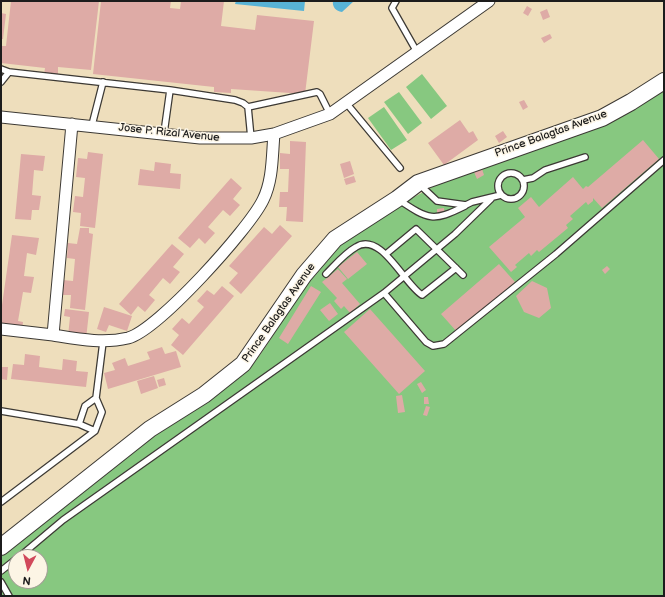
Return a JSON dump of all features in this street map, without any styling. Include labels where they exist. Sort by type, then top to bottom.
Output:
[{"type":"main road","name":"Prince Balagtas Avenue","points":[[1,547],[150,429],[204,395],[243,364],[304,275],[335,239],[397,199],[418,183],[459,167],[602,118],[664,81]]},
{"type":"street","name":"Jose P. Rizal Avenue","points":[[1,117],[92,125],[200,138],[251,138],[274,134],[330,114],[347,104],[484,3]]},
{"type":"street","points":[[53,335],[72,124]]},
{"type":"street","points":[[1,329],[103,342],[130,338],[150,326],[208,270],[253,217],[263,199],[270,181],[274,134]]},
{"type":"lane","points":[[396,1],[392,8],[417,52]]},
{"type":"lane","points":[[1,69],[10,72],[170,90],[235,100],[248,107],[251,138]]},
{"type":"lane","points":[[1,82],[10,72]]},
{"type":"lane","points":[[92,125],[104,82]]},
{"type":"lane","points":[[164,133],[170,90]]},
{"type":"lane","points":[[248,107],[317,92],[320,94],[330,114]]},
{"type":"lane","points":[[347,104],[400,168]]},
{"type":"lane","points":[[523,180],[533,178],[545,170],[585,157]]},
{"type":"lane","points":[[384,293],[426,342],[433,346],[444,344],[556,254],[664,160]]},
{"type":"lane","points":[[510,173],[518,175],[523,180],[523,193],[519,197],[512,200],[506,199],[501,195],[498,189],[499,181],[504,176],[510,173]]},
{"type":"lane","points":[[418,183],[437,201],[466,205]]},
{"type":"lane","points":[[397,199],[426,216],[440,218],[472,202],[491,199],[501,195]]},
{"type":"lane","points":[[29,549],[63,520],[384,293],[402,276],[455,234],[491,199]]},
{"type":"lane","points":[[386,254],[416,229],[463,275]]},
{"type":"lane","points":[[326,274],[356,247],[364,243],[372,244],[386,254],[402,276],[421,294],[424,295],[456,268]]},
{"type":"lane","points":[[1,502],[95,431],[102,412],[96,398],[103,342]]},
{"type":"lane","points":[[79,424],[85,406],[96,398]]},
{"type":"lane","points":[[1,411],[79,424],[95,431]]},
{"type":"lane","points":[[1,582],[9,596]]},
{"type":"green space","points":[[422,74],[447,106],[431,119],[406,87]]},
{"type":"green space","points":[[664,89],[664,596],[1,596],[1,555],[8,549],[8,589],[48,589],[48,549],[9,549],[115,464],[244,371],[260,355],[313,275],[332,250],[396,207],[438,184],[605,125],[628,113]]},
{"type":"green space","points":[[399,92],[422,123],[408,134],[384,102]]},
{"type":"green space","points":[[384,107],[407,140],[391,150],[368,118]]},
{"type":"water","points":[[236,1],[305,1],[304,11],[235,4]]},
{"type":"water","points":[[333,1],[354,1],[342,12],[335,8]]},
{"type":"building","points":[[11,1],[99,1],[91,70],[58,67],[58,76],[44,75],[45,68],[1,63],[1,46],[6,46]]},
{"type":"building","points":[[101,1],[171,1],[170,8],[180,9],[181,1],[224,1],[221,26],[255,30],[257,15],[314,21],[305,94],[231,89],[231,93],[214,92],[214,87],[93,74]]},
{"type":"building","points":[[527,6],[532,9],[528,16],[523,13]]},
{"type":"building","points":[[547,9],[550,17],[543,20],[540,12]]},
{"type":"building","points":[[1,13],[6,14],[3,39],[1,39]]},
{"type":"building","points":[[550,34],[552,38],[544,43],[541,38]]},
{"type":"building","points":[[524,100],[528,107],[523,110],[519,102]]},
{"type":"building","points":[[460,120],[469,133],[473,131],[478,140],[444,165],[428,143]]},
{"type":"building","points":[[503,131],[507,137],[499,143],[495,136]]},
{"type":"building","points":[[643,140],[659,159],[602,208],[593,198],[593,201],[588,205],[586,202],[570,216],[573,219],[566,225],[568,228],[539,252],[537,250],[531,256],[529,253],[515,265],[517,267],[511,272],[489,247],[525,217],[518,208],[531,197],[539,207],[573,177],[583,189],[586,186],[588,187]]},
{"type":"building","points":[[290,141],[306,142],[303,222],[286,221],[287,207],[279,207],[280,192],[288,192],[289,169],[280,169],[280,153],[290,154]]},
{"type":"building","points":[[88,152],[103,154],[95,228],[80,226],[81,213],[73,212],[75,196],[83,197],[85,178],[76,177],[78,158],[87,159]]},
{"type":"building","points":[[21,154],[45,156],[43,171],[34,170],[32,195],[41,196],[39,210],[32,210],[31,220],[15,219]]},
{"type":"building","points":[[350,161],[354,174],[344,178],[340,164]]},
{"type":"building","points":[[155,162],[171,164],[170,173],[181,174],[180,189],[138,185],[140,169],[154,171]]},
{"type":"building","points":[[482,169],[484,175],[477,179],[474,172]]},
{"type":"building","points":[[354,176],[356,182],[346,185],[344,179]]},
{"type":"building","points":[[231,178],[242,188],[233,199],[240,205],[230,216],[223,210],[208,227],[215,233],[205,244],[199,238],[190,248],[178,238]]},
{"type":"building","points":[[444,208],[445,215],[437,215],[437,209]]},
{"type":"building","points":[[280,225],[292,236],[241,294],[229,283],[238,273],[229,266],[264,227],[272,234]]},
{"type":"building","points":[[80,228],[89,228],[89,233],[93,234],[85,310],[70,308],[71,295],[62,295],[63,280],[73,281],[75,259],[67,258],[68,243],[77,244]]},
{"type":"building","points":[[12,235],[39,238],[36,255],[27,253],[24,276],[34,277],[31,293],[23,292],[18,321],[23,322],[22,331],[1,328],[1,312]]},
{"type":"building","points":[[172,244],[184,254],[173,267],[180,272],[170,284],[163,278],[149,295],[155,300],[145,312],[138,306],[131,315],[119,304]]},
{"type":"building","points":[[357,252],[367,264],[348,279],[338,267]]},
{"type":"building","points":[[499,264],[515,282],[457,332],[441,314]]},
{"type":"building","points":[[607,266],[610,269],[605,274],[602,270]]},
{"type":"building","points":[[338,269],[347,279],[342,283],[360,304],[350,313],[344,306],[341,309],[334,301],[337,298],[322,282]]},
{"type":"building","points":[[532,281],[547,288],[551,308],[539,318],[524,312],[516,296]]},
{"type":"building","points":[[222,286],[234,296],[183,355],[171,345],[179,335],[172,329],[182,318],[189,324],[204,307],[197,301],[207,290],[214,295]]},
{"type":"building","points":[[311,286],[321,292],[288,344],[279,338]]},
{"type":"building","points":[[330,303],[338,314],[329,321],[320,310]]},
{"type":"building","points":[[104,307],[132,316],[127,331],[109,325],[106,332],[97,329]]},
{"type":"building","points":[[65,309],[89,312],[86,339],[68,336],[70,317],[64,316]]},
{"type":"building","points":[[370,309],[425,371],[399,394],[344,332]]},
{"type":"building","points":[[162,347],[165,354],[176,351],[181,367],[108,389],[104,373],[115,370],[112,363],[125,358],[128,366],[150,359],[147,352]]},
{"type":"building","points":[[25,354],[40,356],[39,367],[62,370],[63,359],[77,361],[76,371],[88,372],[86,387],[11,379],[13,364],[24,365]]},
{"type":"building","points":[[1,367],[8,367],[7,380],[1,379]]},
{"type":"building","points":[[154,376],[158,388],[141,394],[137,381]]},
{"type":"building","points":[[164,378],[166,385],[159,387],[157,380]]},
{"type":"building","points":[[421,382],[426,390],[422,393],[417,384]]},
{"type":"building","points":[[402,395],[405,412],[398,413],[396,396]]},
{"type":"building","points":[[424,397],[428,397],[429,404],[424,404]]},
{"type":"building","points":[[426,406],[430,407],[427,416],[423,415]]}]
